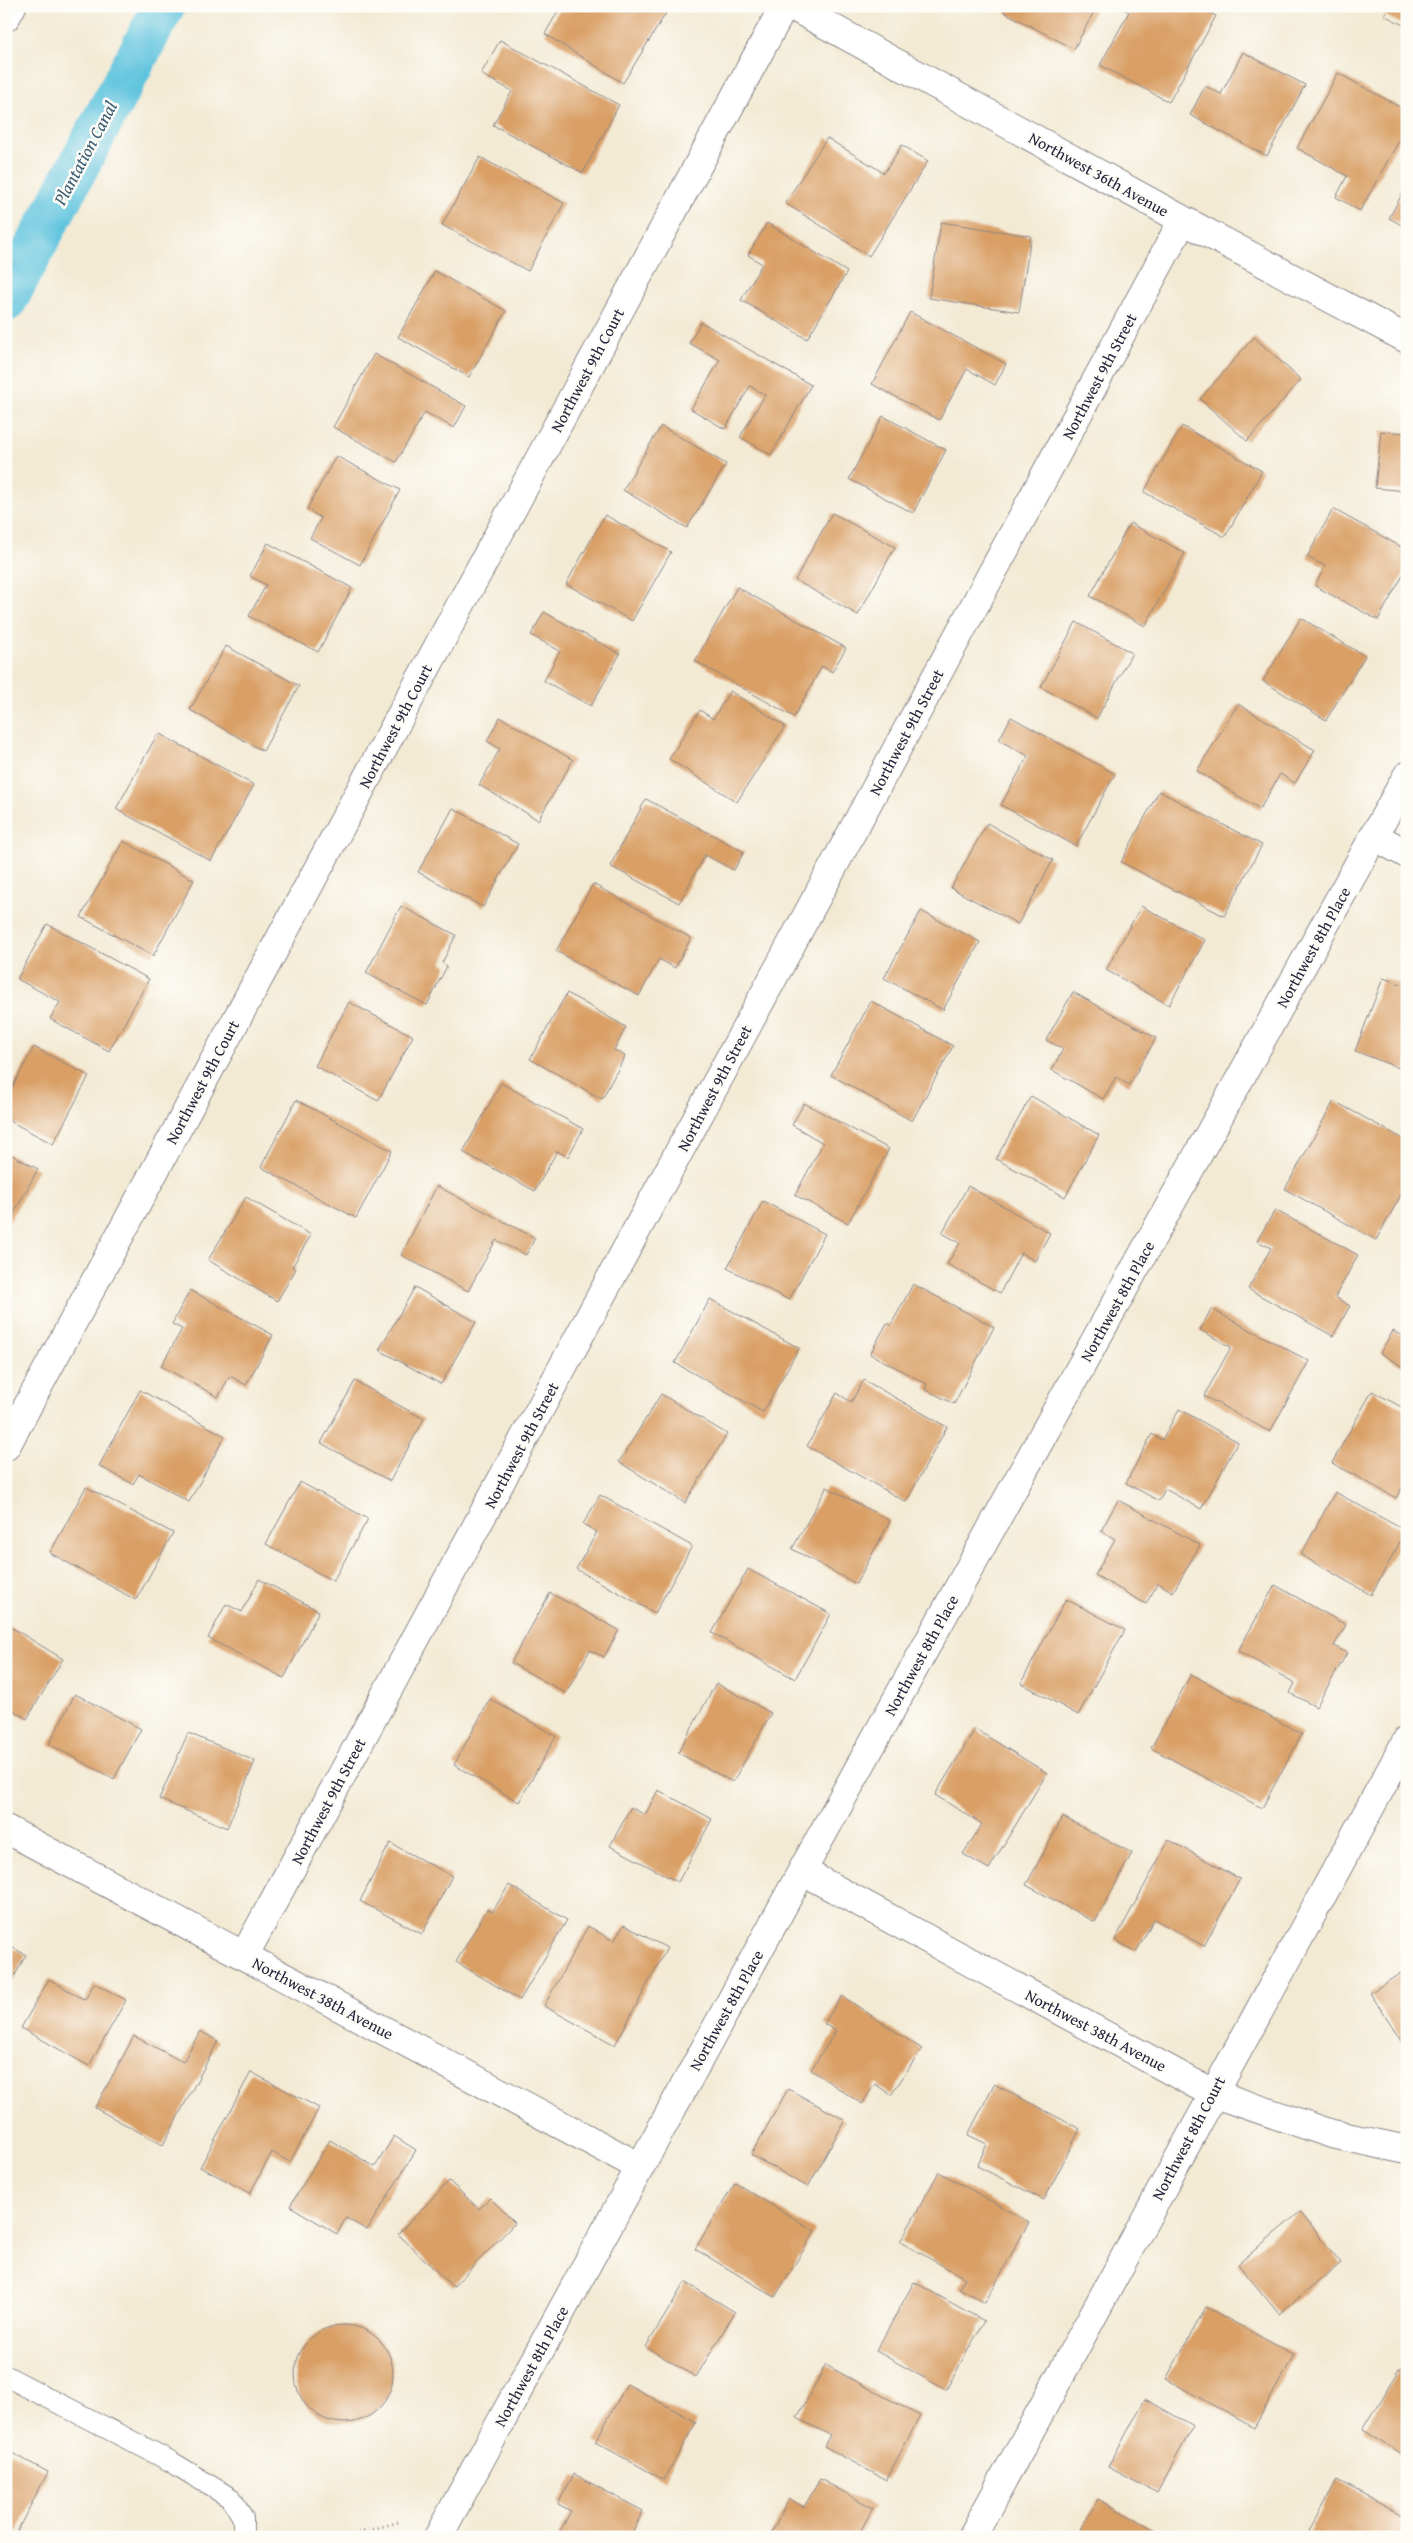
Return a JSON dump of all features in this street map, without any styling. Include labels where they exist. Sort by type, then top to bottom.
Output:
[{"type":"street","points":[[6,17],[12,6]]},
{"type":"street","name":"Northwest 9th Court","points":[[6,1446],[784,6]]},
{"type":"street","name":"Northwest 36th Avenue","points":[[792,6],[1183,220],[1407,339]]},
{"type":"street","name":"Northwest 9th Street","points":[[244,1956],[1183,220]]},
{"type":"street","name":"Northwest 8th Place","points":[[438,2537],[802,1871],[1407,776]]},
{"type":"street","points":[[1374,836],[1407,854]]},
{"type":"street","name":"Northwest 8th Court","points":[[972,2537],[1212,2093],[1407,1740]]},
{"type":"street","name":"Northwest 38th Avenue","points":[[6,1829],[640,2167]]},
{"type":"street","name":"Northwest 38th Avenue","points":[[802,1871],[1212,2093],[1332,2134],[1407,2150]]},
{"type":"lane","points":[[6,2376],[170,2461],[232,2499],[243,2518],[243,2537]]},
{"type":"path","points":[[344,2537],[399,2522]]},
{"type":"building","points":[[561,6],[655,6],[666,13],[623,83],[545,34]]},
{"type":"building","points":[[1007,6],[1097,6],[1074,49],[1004,12]]},
{"type":"building","points":[[1118,6],[1198,6],[1216,16],[1169,102],[1100,65],[1129,12]]},
{"type":"building","points":[[1389,6],[1407,6],[1407,27],[1384,15]]},
{"type":"building","points":[[500,40],[619,105],[583,173],[493,125],[512,91],[481,74]]},
{"type":"building","points":[[1243,52],[1305,85],[1267,156],[1190,115],[1205,86],[1221,94]]},
{"type":"building","points":[[1338,73],[1407,111],[1407,126],[1360,211],[1336,197],[1347,176],[1297,148]]},
{"type":"building","points":[[827,138],[884,173],[902,145],[928,161],[869,256],[785,203]]},
{"type":"building","points":[[480,157],[564,203],[528,271],[442,225]]},
{"type":"building","points":[[1407,185],[1407,228],[1389,218]]},
{"type":"building","points":[[941,222],[1031,236],[1019,312],[929,298]]},
{"type":"building","points":[[767,223],[847,272],[807,339],[741,300],[762,264],[748,255]]},
{"type":"building","points":[[435,271],[506,311],[469,377],[398,337]]},
{"type":"building","points":[[910,312],[1006,364],[995,385],[967,369],[939,420],[872,384]]},
{"type":"building","points":[[701,322],[811,385],[771,455],[740,437],[765,395],[750,386],[725,429],[691,409],[720,360],[689,343]]},
{"type":"building","points":[[1254,337],[1301,380],[1247,441],[1200,399]]},
{"type":"building","points":[[374,354],[466,406],[454,428],[425,412],[396,462],[333,427]]},
{"type":"building","points":[[883,416],[946,450],[913,513],[849,479]]},
{"type":"building","points":[[661,426],[726,464],[687,528],[623,490]]},
{"type":"building","points":[[1182,426],[1262,471],[1225,537],[1144,492]]},
{"type":"building","points":[[1381,431],[1407,433],[1407,491],[1375,488]]},
{"type":"building","points":[[336,456],[400,490],[360,565],[310,538],[321,518],[307,509]]},
{"type":"building","points":[[1333,509],[1407,550],[1407,568],[1378,620],[1315,586],[1325,566],[1307,557]]},
{"type":"building","points":[[832,513],[895,547],[858,615],[795,580]]},
{"type":"building","points":[[605,515],[671,552],[632,621],[566,584]]},
{"type":"building","points":[[1130,523],[1185,553],[1145,626],[1090,596]]},
{"type":"building","points":[[268,543],[352,588],[318,652],[249,616],[266,585],[250,576]]},
{"type":"building","points":[[737,587],[846,648],[832,672],[822,666],[794,717],[695,661]]},
{"type":"building","points":[[544,612],[620,654],[591,706],[544,681],[560,651],[531,635]]},
{"type":"building","points":[[1301,618],[1365,656],[1326,720],[1263,681]]},
{"type":"building","points":[[1076,622],[1132,653],[1097,718],[1041,687]]},
{"type":"building","points":[[226,646],[299,686],[263,751],[190,710]]},
{"type":"building","points":[[730,691],[785,726],[737,802],[669,759],[700,710],[713,719]]},
{"type":"building","points":[[1238,704],[1315,750],[1295,783],[1280,774],[1260,809],[1197,771]]},
{"type":"building","points":[[500,717],[573,760],[538,820],[479,785],[500,749],[487,741]]},
{"type":"building","points":[[1011,717],[1115,774],[1076,846],[1001,805],[1028,756],[999,740]]},
{"type":"building","points":[[158,733],[254,785],[211,861],[116,809]]},
{"type":"building","points":[[1159,791],[1262,845],[1224,916],[1121,862]]},
{"type":"building","points":[[646,799],[744,852],[734,870],[705,855],[679,903],[610,866]]},
{"type":"building","points":[[453,808],[518,844],[483,907],[418,872]]},
{"type":"building","points":[[987,823],[1053,860],[1018,924],[951,888]]},
{"type":"building","points":[[123,841],[194,880],[153,956],[81,917]]},
{"type":"building","points":[[593,884],[691,938],[675,968],[659,959],[639,996],[556,951]]},
{"type":"building","points":[[401,906],[456,935],[442,963],[447,966],[427,1005],[366,973]]},
{"type":"building","points":[[1141,906],[1205,940],[1169,1005],[1106,970]]},
{"type":"building","points":[[921,911],[980,942],[943,1010],[884,978]]},
{"type":"building","points":[[47,924],[149,979],[109,1051],[50,1019],[60,1002],[17,979]]},
{"type":"building","points":[[1383,978],[1407,986],[1407,1071],[1355,1051]]},
{"type":"building","points":[[1073,992],[1156,1038],[1129,1085],[1116,1077],[1103,1099],[1052,1070],[1063,1049],[1046,1040]]},
{"type":"building","points":[[567,993],[626,1027],[614,1050],[625,1056],[602,1099],[530,1059]]},
{"type":"building","points":[[871,1001],[953,1046],[912,1121],[831,1075]]},
{"type":"building","points":[[349,1002],[413,1036],[378,1101],[315,1066]]},
{"type":"building","points":[[34,1047],[89,1076],[53,1144],[6,1119],[6,1099]]},
{"type":"building","points":[[501,1083],[583,1129],[568,1157],[557,1151],[535,1191],[463,1152]]},
{"type":"building","points":[[1031,1096],[1099,1135],[1065,1197],[996,1159]]},
{"type":"building","points":[[296,1100],[392,1151],[356,1218],[261,1167]]},
{"type":"building","points":[[1334,1101],[1407,1141],[1407,1184],[1376,1240],[1285,1189]]},
{"type":"building","points":[[804,1103],[889,1149],[848,1223],[795,1195],[823,1143],[792,1125]]},
{"type":"building","points":[[6,1152],[38,1169],[6,1228]]},
{"type":"building","points":[[437,1186],[535,1238],[526,1255],[496,1240],[468,1291],[401,1255]]},
{"type":"building","points":[[968,1186],[1050,1233],[1035,1261],[1021,1253],[1000,1293],[947,1264],[960,1243],[942,1233]]},
{"type":"building","points":[[246,1197],[311,1235],[292,1267],[296,1269],[277,1301],[208,1260]]},
{"type":"building","points":[[763,1201],[825,1234],[789,1300],[727,1268]]},
{"type":"building","points":[[1275,1210],[1358,1255],[1335,1297],[1350,1306],[1333,1336],[1248,1289],[1271,1248],[1257,1241]]},
{"type":"building","points":[[913,1284],[994,1327],[954,1404],[925,1389],[927,1384],[870,1354],[887,1323],[891,1325]]},
{"type":"building","points":[[415,1287],[476,1322],[441,1384],[379,1350]]},
{"type":"building","points":[[190,1290],[273,1335],[246,1385],[230,1376],[218,1397],[161,1366],[182,1329],[172,1324]]},
{"type":"building","points":[[710,1299],[799,1348],[763,1412],[675,1363]]},
{"type":"building","points":[[1211,1309],[1309,1361],[1270,1432],[1204,1396],[1231,1347],[1200,1330]]},
{"type":"building","points":[[1393,1331],[1407,1339],[1407,1369],[1380,1353]]},
{"type":"building","points":[[864,1380],[947,1427],[906,1502],[807,1446],[837,1393],[851,1402]]},
{"type":"building","points":[[355,1381],[424,1419],[390,1481],[321,1443]]},
{"type":"building","points":[[140,1390],[225,1436],[189,1502],[139,1474],[133,1484],[99,1466]]},
{"type":"building","points":[[1372,1391],[1407,1410],[1407,1480],[1396,1498],[1332,1463]]},
{"type":"building","points":[[661,1394],[727,1434],[685,1503],[619,1462]]},
{"type":"building","points":[[1179,1409],[1238,1442],[1201,1509],[1165,1489],[1159,1501],[1126,1483],[1152,1434],[1162,1440]]},
{"type":"building","points":[[300,1482],[368,1519],[333,1581],[266,1544]]},
{"type":"building","points":[[86,1487],[173,1533],[136,1600],[50,1553]]},
{"type":"building","points":[[827,1487],[890,1521],[856,1584],[792,1549]]},
{"type":"building","points":[[1335,1492],[1406,1531],[1371,1595],[1301,1555]]},
{"type":"building","points":[[600,1495],[692,1546],[655,1613],[576,1569],[597,1532],[583,1524]]},
{"type":"building","points":[[1118,1500],[1200,1545],[1173,1592],[1158,1583],[1146,1604],[1095,1575],[1115,1539],[1101,1531]]},
{"type":"building","points":[[748,1569],[831,1614],[795,1679],[712,1633]]},
{"type":"building","points":[[259,1579],[319,1611],[284,1678],[208,1638],[226,1604],[242,1612]]},
{"type":"building","points":[[1275,1585],[1346,1625],[1334,1646],[1347,1653],[1316,1707],[1290,1693],[1295,1683],[1238,1651]]},
{"type":"building","points":[[550,1593],[619,1630],[604,1657],[590,1650],[566,1693],[511,1663]]},
{"type":"building","points":[[1066,1599],[1125,1630],[1078,1715],[1021,1683]]},
{"type":"building","points":[[6,1624],[63,1659],[27,1719],[6,1706]]},
{"type":"building","points":[[1191,1674],[1302,1734],[1262,1808],[1151,1748]]},
{"type":"building","points":[[716,1683],[771,1713],[733,1782],[678,1753]]},
{"type":"building","points":[[75,1694],[141,1729],[114,1779],[49,1744]]},
{"type":"building","points":[[490,1699],[556,1736],[519,1802],[454,1765]]},
{"type":"building","points":[[975,1729],[1047,1773],[989,1869],[963,1854],[982,1824],[935,1795]]},
{"type":"building","points":[[188,1733],[255,1761],[227,1828],[159,1799]]},
{"type":"building","points":[[658,1790],[712,1819],[678,1882],[610,1846],[631,1807],[645,1815]]},
{"type":"building","points":[[1063,1817],[1132,1853],[1095,1922],[1026,1885]]},
{"type":"building","points":[[1169,1840],[1240,1879],[1204,1946],[1154,1919],[1136,1952],[1115,1940]]},
{"type":"building","points":[[390,1843],[452,1876],[422,1934],[360,1901]]},
{"type":"building","points":[[509,1885],[567,1920],[520,2000],[456,1962],[487,1909],[492,1912]]},
{"type":"building","points":[[624,1925],[667,1948],[615,2045],[544,2006],[588,1926],[614,1941]]},
{"type":"building","points":[[6,1944],[26,1955],[6,1992]]},
{"type":"building","points":[[1407,1969],[1407,2048],[1370,1993]]},
{"type":"building","points":[[49,1979],[85,2000],[94,1983],[126,2000],[89,2066],[21,2028]]},
{"type":"building","points":[[842,1996],[922,2049],[891,2095],[875,2084],[862,2104],[811,2070],[836,2031],[824,2024]]},
{"type":"building","points":[[200,2031],[218,2041],[163,2145],[95,2108],[134,2036],[183,2062]]},
{"type":"building","points":[[251,2072],[319,2108],[290,2162],[272,2152],[250,2193],[200,2167]]},
{"type":"building","points":[[994,2084],[1080,2129],[1044,2200],[977,2166],[987,2144],[968,2135]]},
{"type":"building","points":[[788,2089],[845,2120],[808,2187],[751,2155]]},
{"type":"building","points":[[394,2136],[416,2150],[367,2230],[346,2218],[337,2234],[290,2206],[330,2140],[375,2167]]},
{"type":"building","points":[[939,2172],[1029,2222],[985,2303],[959,2288],[965,2278],[900,2242]]},
{"type":"building","points":[[449,2181],[479,2209],[490,2198],[515,2223],[453,2287],[398,2234]]},
{"type":"building","points":[[735,2183],[815,2231],[775,2297],[695,2249]]},
{"type":"building","points":[[1300,2212],[1341,2263],[1279,2314],[1238,2264]]},
{"type":"building","points":[[685,2282],[735,2312],[696,2377],[646,2347]]},
{"type":"building","points":[[914,2282],[984,2321],[946,2390],[876,2351]]},
{"type":"building","points":[[1206,2307],[1294,2355],[1254,2428],[1166,2379]]},
{"type":"building","points":[[344,2325],[363,2329],[378,2340],[389,2355],[393,2374],[389,2393],[378,2408],[363,2419],[344,2423],[325,2419],[310,2408],[299,2393],[295,2374],[299,2355],[310,2340],[325,2329]]},
{"type":"building","points":[[826,2365],[920,2416],[886,2480],[824,2446],[830,2435],[797,2418]]},
{"type":"building","points":[[1400,2369],[1407,2373],[1407,2457],[1363,2430]]},
{"type":"building","points":[[627,2384],[696,2422],[664,2480],[595,2442]]},
{"type":"building","points":[[1145,2399],[1193,2426],[1157,2493],[1108,2467]]},
{"type":"building","points":[[6,2450],[48,2472],[14,2537],[6,2537]]},
{"type":"building","points":[[574,2474],[643,2511],[630,2537],[557,2537],[571,2511],[558,2504]]},
{"type":"building","points":[[820,2479],[873,2508],[857,2537],[769,2537],[789,2499],[804,2507]]},
{"type":"building","points":[[1337,2480],[1407,2517],[1407,2537],[1306,2537]]},
{"type":"building","points":[[1098,2499],[1159,2532],[1156,2537],[1077,2537]]},
{"type":"waterway","name":"Plantation Canal","points":[[6,301],[164,6]]}]
